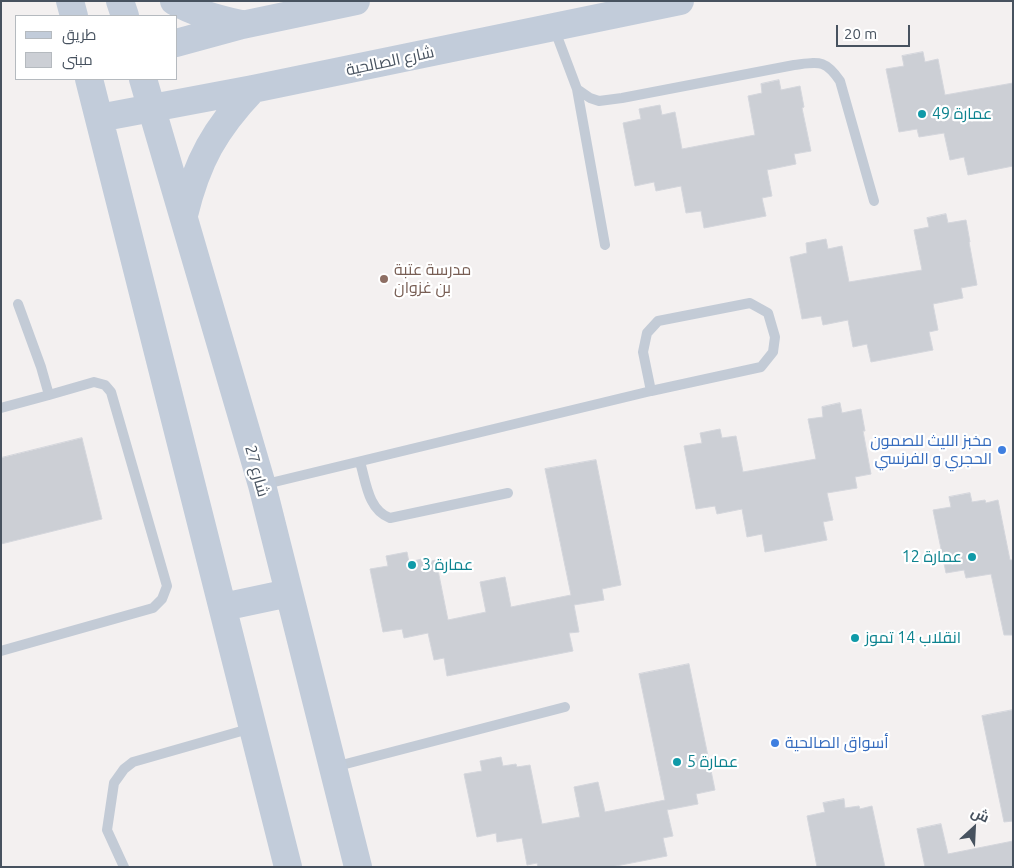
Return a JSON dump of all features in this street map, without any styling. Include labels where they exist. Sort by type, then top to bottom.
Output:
[{"type":"main road","points":[[70,1],[74,15]]},
{"type":"main road","points":[[120,1],[125,15]]},
{"type":"main road","points":[[174,1],[188,9],[242,25]]},
{"type":"main road","points":[[178,42],[242,25],[356,1]]},
{"type":"main road","name":"شارع الصالحية","points":[[99,118],[253,89],[680,1]]},
{"type":"main road","points":[[89,80],[288,867]]},
{"type":"main road","name":"شارع 27","points":[[143,80],[262,486],[358,867]]},
{"type":"main road","points":[[184,215],[191,186],[216,134],[233,110],[253,89]]},
{"type":"main road","points":[[223,607],[288,593]]},
{"type":"lane","points":[[553,27],[577,89],[604,245]]},
{"type":"lane","points":[[577,89],[590,98],[600,101],[794,65],[817,62],[825,64],[832,68],[840,81],[874,200]]},
{"type":"lane","points":[[262,486],[651,391],[761,367],[773,352],[775,337],[768,313],[750,303],[658,321],[647,333],[642,352],[651,391]]},
{"type":"lane","points":[[18,304],[49,395]]},
{"type":"lane","points":[[1,408],[94,382],[105,385],[111,392],[167,586],[162,599],[154,608],[1,652]]},
{"type":"lane","points":[[360,462],[373,505],[381,515],[390,518],[508,494]]},
{"type":"lane","points":[[332,767],[565,707]]},
{"type":"lane","points":[[124,867],[107,830],[114,782],[124,769],[132,762],[253,728]]},
{"type":"building","name":"عمارة 49","points":[[923,52],[925,62],[938,59],[945,95],[1013,83],[1013,166],[968,175],[964,157],[950,160],[944,133],[919,137],[917,129],[899,132],[886,69],[904,66],[902,56]]},
{"type":"building","points":[[779,80],[781,90],[800,86],[804,107],[802,108],[811,151],[794,154],[796,164],[767,170],[772,196],[762,198],[766,216],[704,228],[701,211],[686,213],[681,186],[656,191],[654,182],[635,186],[623,123],[641,119],[639,109],[660,105],[662,115],[675,112],[682,149],[755,135],[748,96],[762,93],[761,84]]},
{"type":"building","points":[[946,214],[948,223],[966,220],[977,285],[961,288],[963,298],[933,304],[938,330],[929,332],[933,350],[871,362],[867,344],[853,347],[848,320],[823,325],[821,316],[802,319],[790,257],[807,253],[806,243],[826,239],[828,249],[842,246],[849,282],[922,270],[914,230],[929,227],[927,218]]},
{"type":"building","points":[[840,403],[842,413],[861,409],[871,474],[855,477],[857,488],[827,493],[833,520],[823,522],[827,540],[765,552],[762,534],[747,537],[742,509],[717,514],[715,506],[696,509],[684,446],[702,443],[700,433],[720,429],[722,438],[736,436],[743,472],[816,459],[808,419],[823,417],[822,407]]},
{"type":"building","points":[[82,438],[102,519],[1,544],[1,458]]},
{"type":"building","name":"عمارة 3","points":[[596,460],[621,585],[602,589],[604,600],[574,605],[579,632],[569,633],[573,651],[447,676],[444,658],[434,660],[428,633],[404,638],[402,629],[383,632],[370,569],[388,566],[386,556],[407,552],[409,562],[422,559],[423,563],[436,560],[448,620],[486,612],[480,582],[505,577],[511,607],[571,595],[545,469]]},
{"type":"building","name":"عمارة 12","points":[[970,493],[972,502],[985,500],[986,503],[998,500],[1010,560],[1013,560],[1013,635],[1004,635],[991,574],[966,578],[964,570],[946,573],[933,510],[951,507],[949,497]]},
{"type":"building","name":"عمارة 5","points":[[689,664],[715,790],[696,794],[698,804],[667,810],[673,836],[663,838],[667,856],[611,867],[538,867],[537,863],[527,865],[522,838],[497,842],[496,833],[477,837],[464,774],[482,771],[480,761],[501,757],[503,766],[516,764],[517,767],[530,765],[542,824],[580,817],[574,787],[598,782],[605,812],[665,800],[639,674]]},
{"type":"building","points":[[1013,710],[1013,821],[1004,822],[982,716]]},
{"type":"building","points":[[844,799],[845,808],[859,806],[860,809],[872,806],[885,867],[817,867],[807,816],[825,812],[823,803]]},
{"type":"building","points":[[941,824],[948,854],[1013,841],[1013,867],[925,867],[917,829]]},
{"type":"place","name":"عمارة 49","points":[[922,114]]},
{"type":"place","name":"مدرسة عتبة بن غزوان","points":[[384,279]]},
{"type":"place","name":"مخبز الليث للصمون الحجري و الفرنسي","points":[[1002,450]]},
{"type":"place","name":"عمارة 12","points":[[972,557]]},
{"type":"place","name":"عمارة 3","points":[[412,565]]},
{"type":"place","name":"انقلاب 14 تموز","points":[[855,638]]},
{"type":"place","name":"أسواق الصالحية","points":[[775,743]]},
{"type":"place","name":"عمارة 5","points":[[677,762]]}]
